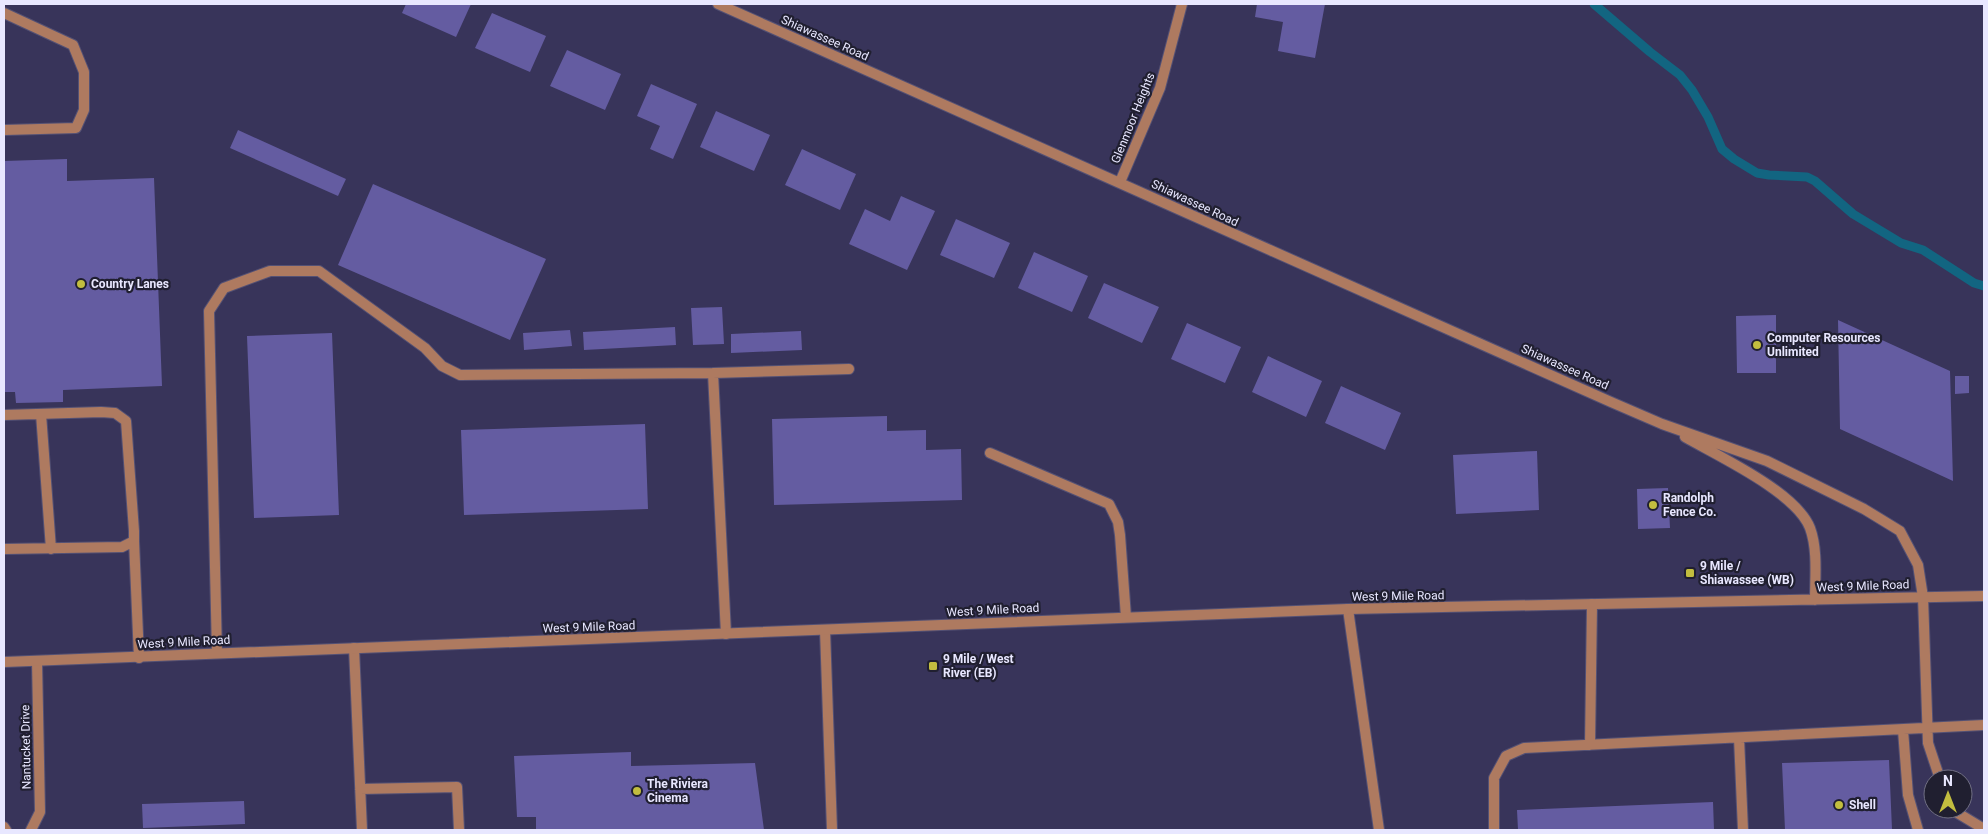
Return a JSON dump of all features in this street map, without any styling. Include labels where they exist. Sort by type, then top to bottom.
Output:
[{"type":"street","name":"Shiawassee Road","points":[[718,4],[1662,424],[1767,461],[1864,509],[1900,531],[1918,564],[1923,597],[1928,743],[1937,769]]},
{"type":"street","name":"Glenmoor Heights","points":[[1120,182],[1160,88],[1182,4]]},
{"type":"street","points":[[4,13],[73,44],[84,72],[84,110],[76,128],[4,130]]},
{"type":"street","points":[[217,653],[209,311],[224,288],[270,271],[319,271],[425,348],[442,366],[460,375],[713,373],[849,369]]},
{"type":"street","points":[[713,373],[726,634]]},
{"type":"street","points":[[4,415],[101,412],[115,413],[126,421],[139,658]]},
{"type":"street","points":[[41,414],[51,549]]},
{"type":"street","name":"Shiawassee Road","points":[[1662,424],[1762,482],[1783,496],[1800,512],[1810,526],[1813,539],[1816,564],[1815,600]]},
{"type":"street","points":[[990,453],[1109,504],[1118,522],[1120,535],[1126,617]]},
{"type":"street","points":[[4,549],[122,547],[134,541]]},
{"type":"street","name":"West 9 Mile Road","points":[[4,662],[1348,609],[1984,596]]},
{"type":"street","points":[[1590,745],[1592,604]]},
{"type":"street","points":[[1348,609],[1379,830]]},
{"type":"street","points":[[825,630],[832,830]]},
{"type":"street","points":[[354,648],[362,830]]},
{"type":"street","name":"Nantucket Drive","points":[[31,830],[40,812],[37,661]]},
{"type":"street","points":[[1494,830],[1494,778],[1506,756],[1524,748],[1984,725]]},
{"type":"street","points":[[1903,730],[1908,796],[1918,830]]},
{"type":"street","points":[[1739,738],[1743,830]]},
{"type":"street","points":[[360,789],[457,787],[459,830]]},
{"type":"street","points":[[1968,819],[1984,829]]},
{"type":"building","points":[[406,4],[471,4],[456,37],[402,13]]},
{"type":"building","points":[[1257,4],[1325,4],[1315,58],[1278,51],[1283,22],[1255,17]]},
{"type":"building","points":[[492,13],[546,36],[530,72],[475,48]]},
{"type":"building","points":[[567,50],[621,74],[605,110],[550,86]]},
{"type":"building","points":[[651,84],[697,104],[673,159],[650,149],[660,126],[637,116]]},
{"type":"building","points":[[716,111],[770,135],[754,171],[700,147]]},
{"type":"building","points":[[238,130],[346,179],[338,196],[230,148]]},
{"type":"building","points":[[802,149],[856,174],[840,210],[785,185]]},
{"type":"building","name":"Country Lanes","points":[[67,159],[67,181],[154,178],[162,386],[63,390],[63,402],[16,403],[15,392],[4,392],[4,161]]},
{"type":"building","points":[[373,184],[546,259],[510,340],[338,265]]},
{"type":"building","points":[[901,196],[935,211],[907,270],[849,244],[865,209],[890,221]]},
{"type":"building","points":[[956,219],[1010,243],[994,278],[940,255]]},
{"type":"building","points":[[1034,252],[1088,276],[1072,312],[1018,288]]},
{"type":"building","points":[[1104,283],[1159,307],[1142,343],[1088,318]]},
{"type":"building","points":[[722,307],[724,344],[693,345],[691,308]]},
{"type":"building","name":"Computer Resources Unlimited","points":[[1776,315],[1776,373],[1737,373],[1736,316]]},
{"type":"building","points":[[1838,320],[1950,371],[1953,481],[1840,429]]},
{"type":"building","points":[[1187,323],[1241,347],[1225,383],[1171,359]]},
{"type":"building","points":[[675,327],[676,345],[584,350],[583,332]]},
{"type":"building","points":[[570,330],[572,346],[524,350],[523,333]]},
{"type":"building","points":[[801,331],[802,350],[731,353],[731,334]]},
{"type":"building","points":[[332,333],[339,515],[254,518],[247,336]]},
{"type":"building","points":[[1268,356],[1322,381],[1306,417],[1252,392]]},
{"type":"building","points":[[1955,376],[1969,376],[1969,393],[1955,394]]},
{"type":"building","points":[[1341,386],[1401,413],[1385,450],[1325,423]]},
{"type":"building","points":[[887,416],[887,431],[926,430],[926,450],[961,449],[962,500],[774,505],[772,419]]},
{"type":"building","points":[[645,424],[648,509],[464,515],[461,430]]},
{"type":"building","points":[[1537,451],[1539,510],[1456,514],[1453,455]]},
{"type":"building","name":"Randolph Fence Co.","points":[[1668,488],[1670,528],[1638,529],[1637,489]]},
{"type":"building","name":"The Riviera Cinema","points":[[631,752],[631,766],[755,763],[764,830],[536,830],[536,817],[517,817],[514,756]]},
{"type":"building","points":[[1889,760],[1892,829],[1785,830],[1782,763]]},
{"type":"building","points":[[244,801],[245,824],[143,828],[142,804]]},
{"type":"building","points":[[1713,802],[1714,830],[1518,830],[1517,810]]},
{"type":"waterway","points":[[1594,4],[1680,75],[1692,90],[1708,117],[1722,149],[1734,159],[1757,173],[1807,177],[1815,181],[1853,214],[1901,243],[1923,250],[1974,283],[1984,286]]},
{"type":"place","name":"Country Lanes","points":[[81,284]]},
{"type":"place","name":"Computer Resources Unlimited","points":[[1757,345]]},
{"type":"place","name":"Randolph Fence Co.","points":[[1653,505]]},
{"type":"place","name":"9 Mile / Shiawassee (WB)","points":[[1690,573]]},
{"type":"place","name":"9 Mile / West River (EB)","points":[[933,666]]},
{"type":"place","name":"The Riviera Cinema","points":[[637,791]]},
{"type":"place","name":"Shell","points":[[1839,805]]}]
